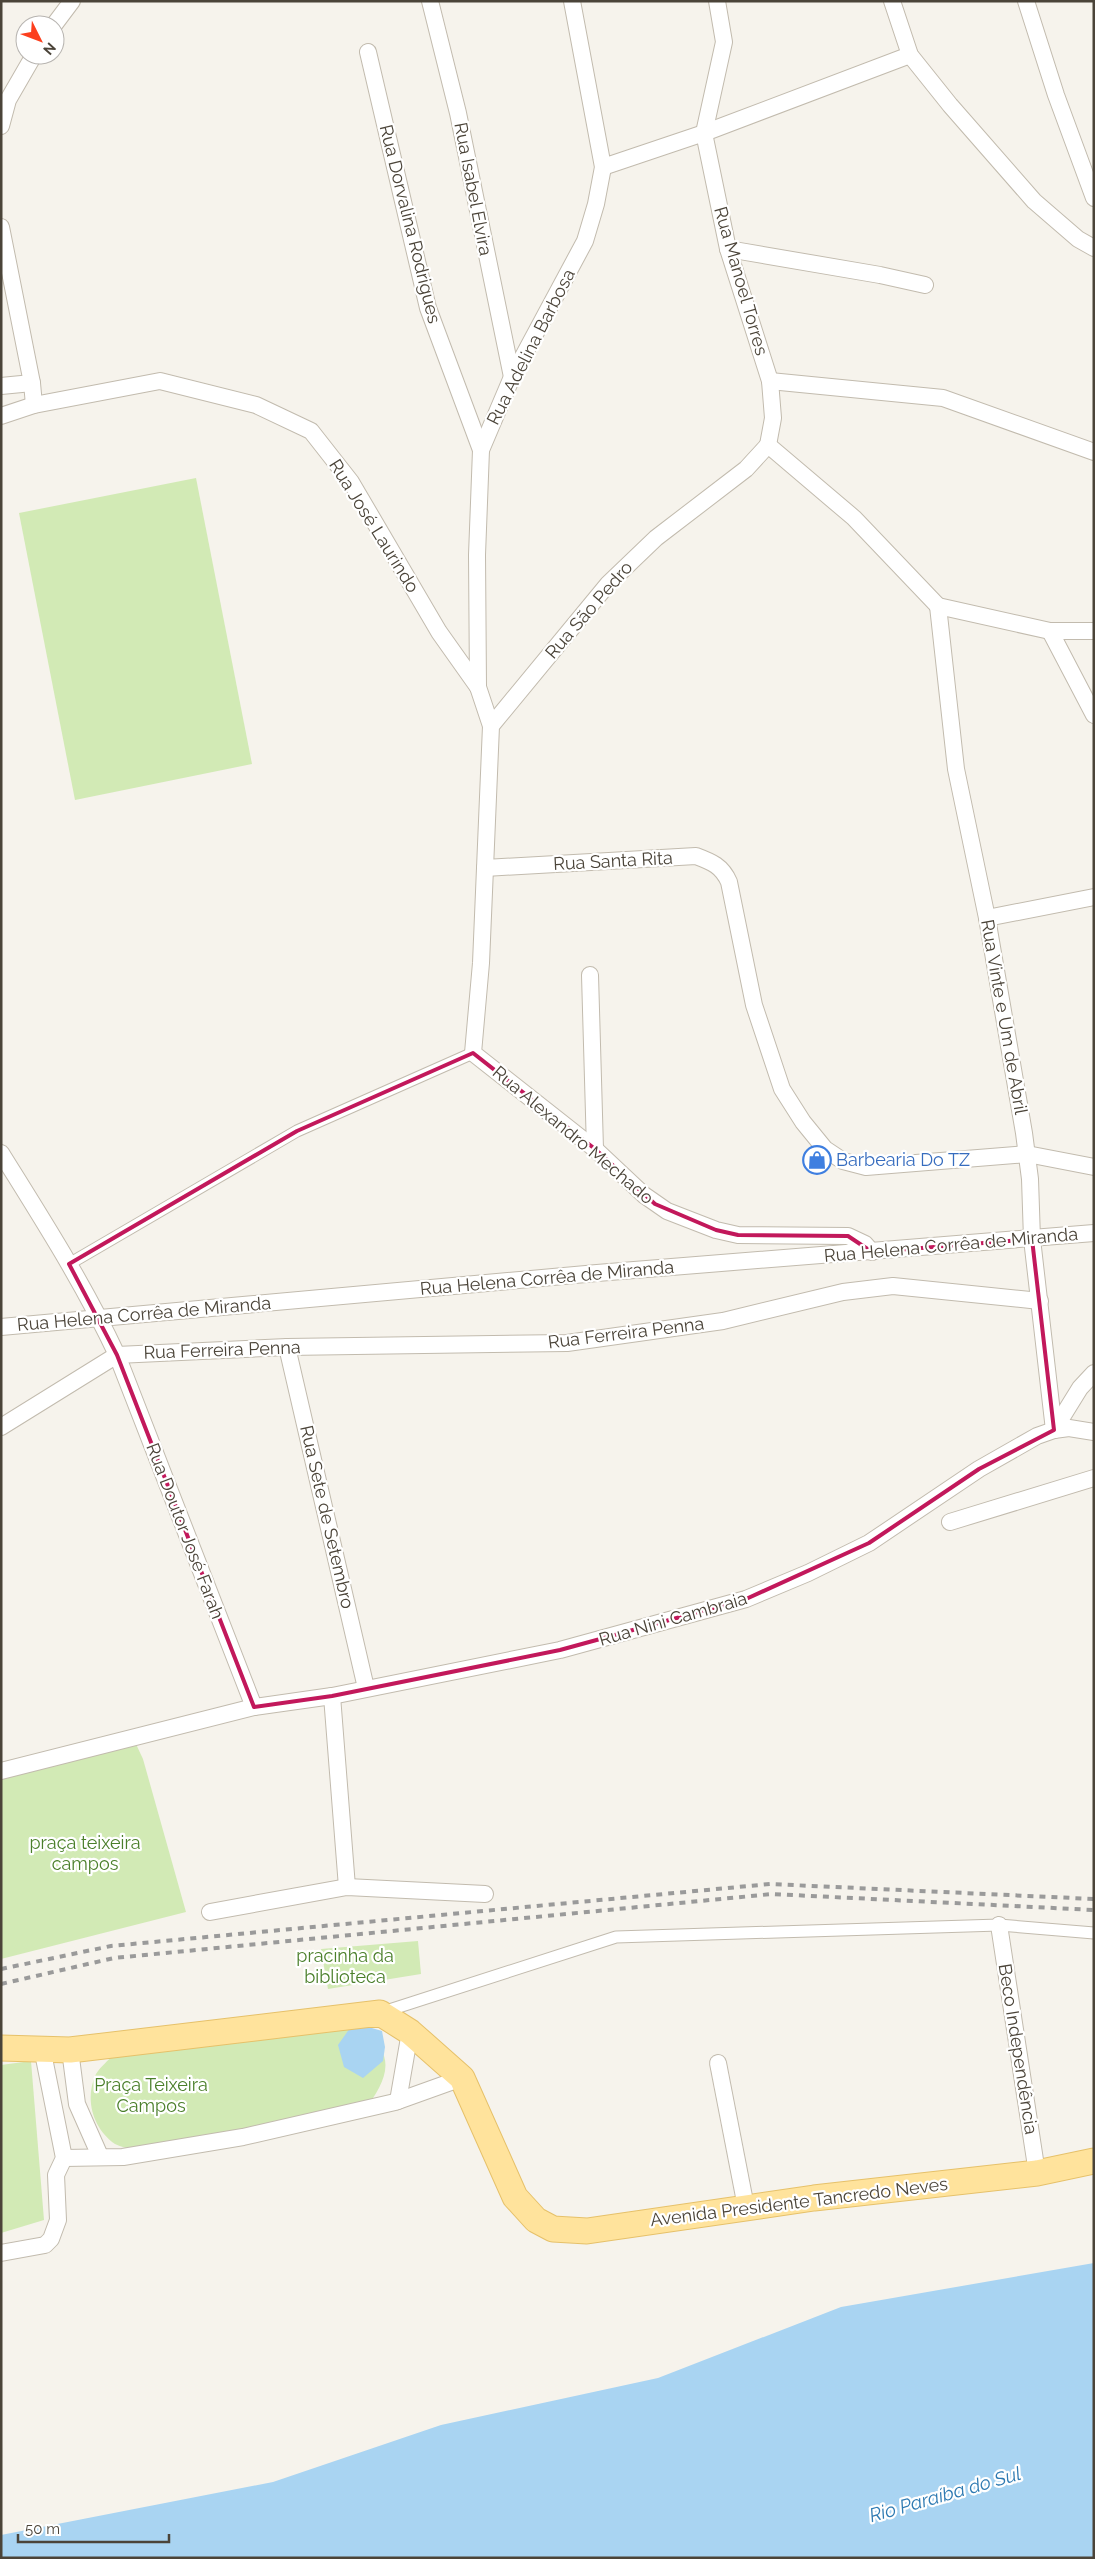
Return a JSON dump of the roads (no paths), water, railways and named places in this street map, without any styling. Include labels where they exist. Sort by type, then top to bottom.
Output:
[{"type":"main road","points":[[1,2048],[70,2050],[380,2013],[410,2032],[462,2078]]},
{"type":"main road","name":"Avenida Presidente Tancredo Neves","points":[[462,2078],[515,2197],[536,2220],[554,2229],[587,2231],[746,2208],[1037,2173],[1094,2161]]},
{"type":"street","points":[[62,15],[72,1]]},
{"type":"street","name":"Rua Isabel Elvira","points":[[430,1],[458,113],[512,377]]},
{"type":"street","name":"Rua Adelina Barbosa","points":[[491,726],[478,687],[477,555],[481,450],[512,377],[585,241],[596,204],[603,167],[572,1]]},
{"type":"street","name":"Rua Manoel Torres","points":[[718,1],[724,42],[704,133],[728,249],[770,381],[773,418],[768,445]]},
{"type":"street","points":[[892,1],[910,55],[1034,201],[1078,238],[1094,248]]},
{"type":"street","points":[[1026,1],[1056,96],[1094,198]]},
{"type":"street","name":"Rua Dorvalina Rodrigues","points":[[368,52],[428,308],[481,450]]},
{"type":"street","points":[[603,167],[704,133],[910,55]]},
{"type":"street","points":[[1,126],[8,100],[28,65]]},
{"type":"street","points":[[1085,176],[1094,158]]},
{"type":"street","points":[[1,227],[32,383],[34,405]]},
{"type":"street","points":[[728,249],[880,275],[925,286]]},
{"type":"street","points":[[770,381],[943,398],[1094,452]]},
{"type":"street","name":"Rua José Laurindo","points":[[1,416],[34,405],[160,382],[256,406],[311,431],[351,482],[439,632],[478,687]]},
{"type":"street","points":[[1,386],[32,383]]},
{"type":"street","points":[[768,445],[854,518],[938,606],[1050,632],[1094,630]]},
{"type":"street","name":"Rua São Pedro","points":[[491,726],[608,584],[656,538],[746,469],[768,445]]},
{"type":"street","name":"Rua Vinte e Um de Abril","points":[[938,606],[956,769],[987,918],[1027,1154],[1032,1239],[1054,1430]]},
{"type":"street","points":[[1050,632],[1094,715]]},
{"type":"street","points":[[70,1264],[297,1131],[473,1053],[481,963],[491,726]]},
{"type":"street","name":"Rua Santa Rita","points":[[485,868],[696,856],[712,862],[724,870],[729,882],[754,1005],[782,1089],[802,1122],[826,1149],[843,1161],[866,1167],[1027,1154]]},
{"type":"street","points":[[987,918],[1094,897]]},
{"type":"street","points":[[590,975],[595,1149]]},
{"type":"street","name":"Rua Alexandro Mechado","points":[[473,1053],[595,1149],[655,1204],[716,1230],[738,1235],[848,1236],[865,1244],[872,1252]]},
{"type":"street","name":"Rua Doutor José Farah","points":[[1,1153],[70,1264],[100,1318],[117,1355],[254,1707]]},
{"type":"street","points":[[1027,1154],[1094,1167]]},
{"type":"street","name":"Rua Helena Corrêa de Miranda","points":[[1,1327],[597,1273],[1094,1233]]},
{"type":"street","name":"Rua Ferreira Penna","points":[[117,1355],[286,1347],[567,1343],[723,1321],[843,1292],[893,1286],[1040,1301]]},
{"type":"street","name":"Rua Sete de Setembro","points":[[286,1347],[366,1688]]},
{"type":"street","points":[[1,1428],[117,1355]]},
{"type":"street","points":[[1054,1430],[1080,1388],[1094,1374]]},
{"type":"street","points":[[1054,1430],[1069,1428],[1094,1432]]},
{"type":"street","name":"Rua Nini Cambraia","points":[[3,1767],[254,1707],[332,1696],[560,1650],[746,1599],[808,1573],[869,1543],[979,1469],[1028,1440],[1054,1430]]},
{"type":"street","points":[[950,1522],[1094,1478]]},
{"type":"street","points":[[332,1696],[347,1887]]},
{"type":"street","points":[[210,1912],[347,1887],[485,1894]]},
{"type":"street","points":[[380,2013],[616,1937],[999,1925],[1094,1933]]},
{"type":"street","name":"Beco Independência","points":[[999,1925],[1037,2173]]},
{"type":"street","points":[[398,2101],[410,2032]]},
{"type":"street","points":[[1,2253],[45,2245],[51,2239],[58,2220],[56,2175],[64,2158],[42,2048]]},
{"type":"street","points":[[70,2050],[77,2104],[100,2156]]},
{"type":"street","points":[[718,2063],[746,2208]]},
{"type":"street","points":[[64,2158],[123,2156],[243,2137],[398,2101],[462,2078]]},
{"type":"water","points":[[365,2026],[382,2031],[385,2047],[383,2061],[363,2078],[344,2067],[338,2045],[350,2028]]},
{"type":"water","name":"Rio Paraíba do Sul","points":[[1094,2263],[1094,2558],[1,2558],[1,2535],[273,2482],[441,2425],[658,2378],[841,2307]]},
{"type":"railway","points":[[1,1969],[111,1946],[770,1884],[1094,1899]]},
{"type":"railway","points":[[1,1984],[114,1958],[772,1894],[1094,1910]]},
{"type":"place","name":"Barbearia Do TZ","points":[[817,1160]]},
{"type":"park label","name":"praça teixeira campos","points":[[85,1854]]},
{"type":"park label","name":"pracinha da biblioteca","points":[[345,1966]]},
{"type":"park label","name":"Praça Teixeira Campos","points":[[151,2095]]}]
